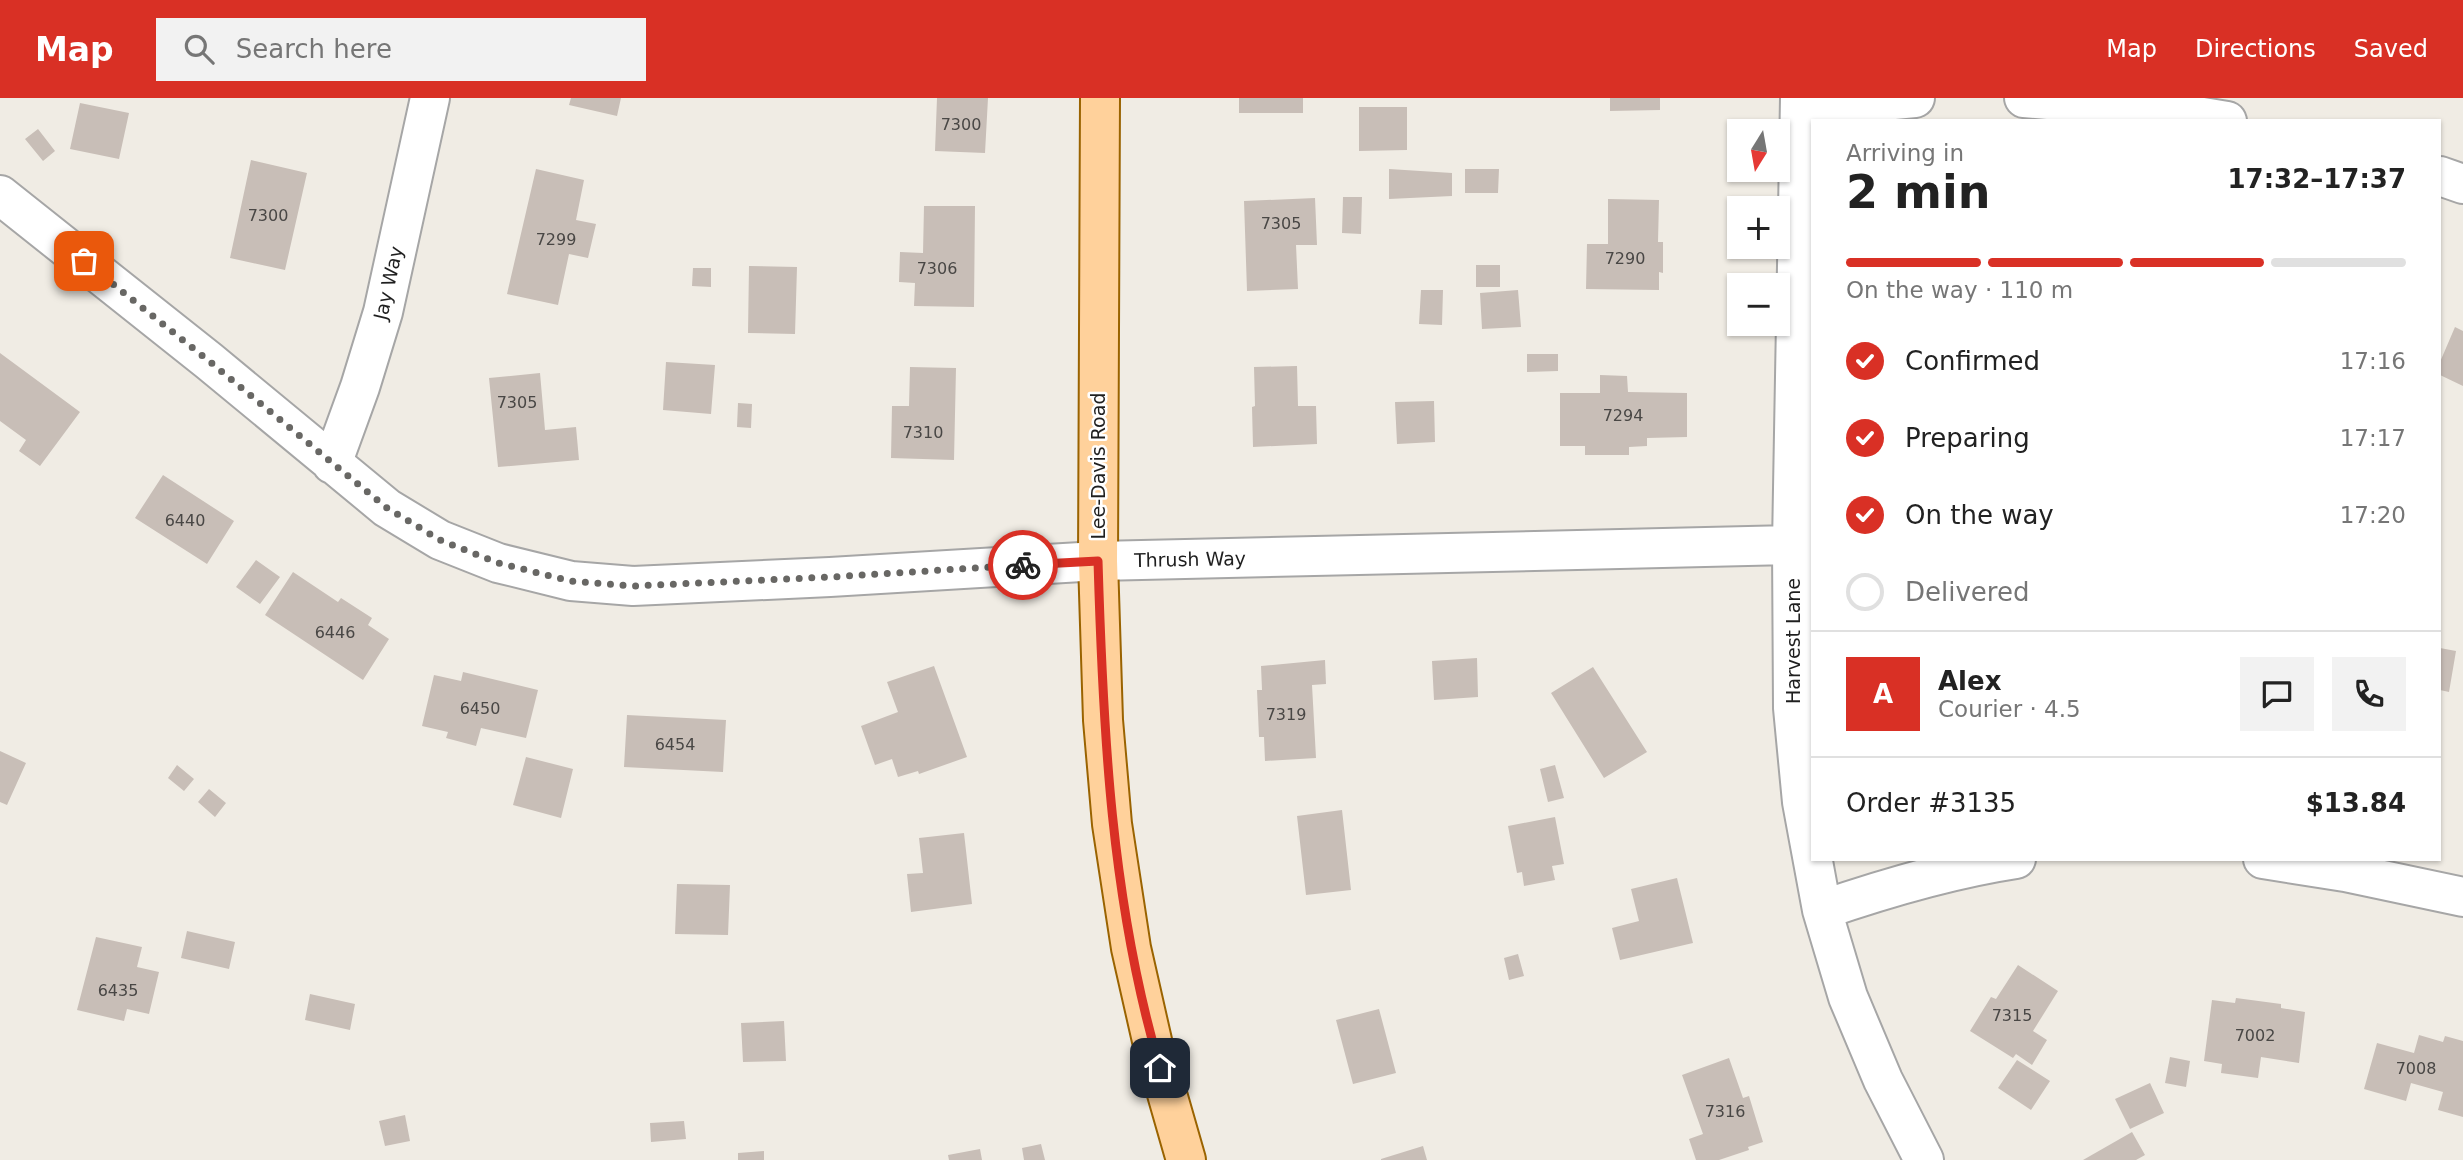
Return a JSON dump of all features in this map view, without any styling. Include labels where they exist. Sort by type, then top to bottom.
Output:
[{"type":"main road","name":"Lee-Davis Road","points":[[1100,98],[1098,561],[1103,720],[1112,824],[1131,948],[1153,1045],[1186,1160]]},
{"type":"street","name":"Jay Way","points":[[332,464],[383,312],[430,98]]},
{"type":"street","points":[[1800,109],[1914,98]]},
{"type":"street","points":[[2024,98],[2154,109],[2215,119]]},
{"type":"street","name":"Harvest Lane","points":[[1800,109],[1793,708],[1802,802],[1811,851]]},
{"type":"street","points":[[2441,176],[2463,184]]},
{"type":"street","name":"Thrush Way","points":[[0,195],[209,361],[387,508],[440,540],[498,563],[571,581],[633,586],[1098,561],[1793,545]]},
{"type":"street","name":"Harvest Lane","points":[[1813,861],[1822,910],[1849,997],[1883,1080],[1924,1160]]},
{"type":"street","points":[[1822,910],[1887,887],[2003,861]]},
{"type":"street","points":[[2276,861],[2345,872],[2463,897]]},
{"type":"building","points":[[571,98],[621,98],[617,116],[569,105]]},
{"type":"building","points":[[937,98],[988,98],[985,153],[935,151]]},
{"type":"building","points":[[1239,98],[1303,98],[1303,113],[1239,113]]},
{"type":"building","points":[[1610,98],[1660,98],[1660,110],[1610,111]]},
{"type":"building","points":[[80,103],[129,113],[119,159],[70,149]]},
{"type":"building","points":[[1359,107],[1407,107],[1407,150],[1359,151]]},
{"type":"building","points":[[38,129],[55,151],[43,161],[25,139]]},
{"type":"building","points":[[251,160],[307,173],[285,270],[230,258]]},
{"type":"building","points":[[536,169],[584,180],[576,220],[596,224],[588,258],[569,254],[558,305],[507,294]]},
{"type":"building","points":[[1389,169],[1452,173],[1452,196],[1389,199]]},
{"type":"building","points":[[1465,169],[1499,169],[1498,193],[1465,193]]},
{"type":"building","points":[[1343,197],[1362,197],[1361,234],[1342,233]]},
{"type":"building","points":[[1315,198],[1317,245],[1296,245],[1298,289],[1247,291],[1244,201]]},
{"type":"building","points":[[1608,199],[1659,200],[1658,242],[1663,242],[1663,273],[1659,272],[1659,290],[1586,289],[1587,244],[1608,244]]},
{"type":"building","points":[[924,206],[975,206],[974,307],[914,306],[915,283],[899,282],[900,252],[923,253]]},
{"type":"building","points":[[1476,265],[1500,265],[1500,287],[1476,287]]},
{"type":"building","points":[[749,266],[797,267],[795,334],[748,333]]},
{"type":"building","points":[[693,268],[711,268],[711,287],[692,286]]},
{"type":"building","points":[[1421,290],[1443,290],[1442,325],[1419,324]]},
{"type":"building","points":[[1518,290],[1521,327],[1482,329],[1480,293]]},
{"type":"building","points":[[2455,327],[2463,331],[2463,386],[2441,375],[2441,360]]},
{"type":"building","points":[[0,353],[80,412],[40,466],[19,451],[26,440],[0,421]]},
{"type":"building","points":[[1527,354],[1558,354],[1558,371],[1527,372]]},
{"type":"building","points":[[666,362],[715,365],[711,414],[663,410]]},
{"type":"building","points":[[1297,366],[1298,406],[1316,406],[1317,444],[1253,447],[1254,367]]},
{"type":"building","points":[[910,367],[956,368],[954,460],[891,458],[892,406],[909,406]]},
{"type":"building","points":[[540,373],[545,430],[576,427],[579,460],[498,467],[489,378]]},
{"type":"building","points":[[1600,375],[1627,376],[1628,392],[1687,393],[1687,437],[1647,438],[1647,446],[1629,447],[1629,455],[1585,455],[1585,446],[1560,446],[1560,393],[1600,393]]},
{"type":"building","points":[[1434,401],[1435,442],[1397,444],[1395,402]]},
{"type":"building","points":[[738,403],[752,404],[751,428],[737,427]]},
{"type":"building","points":[[163,475],[234,521],[207,564],[135,518]]},
{"type":"building","points":[[256,560],[280,577],[260,604],[236,587]]},
{"type":"building","points":[[293,572],[338,602],[341,598],[372,618],[368,625],[389,639],[363,680],[265,615]]},
{"type":"building","points":[[2441,648],[2456,651],[2449,692],[2441,690]]},
{"type":"building","points":[[1477,658],[1478,697],[1434,700],[1432,661]]},
{"type":"building","points":[[1325,660],[1326,684],[1312,685],[1316,758],[1265,761],[1264,737],[1259,737],[1257,690],[1262,690],[1261,666]]},
{"type":"building","points":[[934,666],[967,757],[919,774],[918,771],[898,777],[892,759],[875,765],[861,726],[898,712],[887,682]]},
{"type":"building","points":[[1593,667],[1647,752],[1604,778],[1551,693]]},
{"type":"building","points":[[463,672],[538,690],[526,738],[481,728],[476,746],[446,738],[448,732],[422,726],[434,675],[461,681]]},
{"type":"building","points":[[627,715],[726,720],[723,772],[624,767]]},
{"type":"building","points":[[0,751],[26,763],[7,805],[0,802]]},
{"type":"building","points":[[526,757],[573,769],[561,818],[513,805]]},
{"type":"building","points":[[177,765],[194,779],[184,791],[168,778]]},
{"type":"building","points":[[1555,765],[1564,798],[1548,802],[1540,769]]},
{"type":"building","points":[[209,789],[226,803],[215,817],[198,802]]},
{"type":"building","points":[[1342,810],[1351,890],[1306,895],[1297,816]]},
{"type":"building","points":[[1555,817],[1564,864],[1552,866],[1555,880],[1524,886],[1522,872],[1517,873],[1508,826]]},
{"type":"building","points":[[964,833],[972,904],[911,912],[907,874],[923,873],[919,838]]},
{"type":"building","points":[[1677,878],[1693,943],[1620,960],[1612,928],[1639,921],[1631,889]]},
{"type":"building","points":[[677,884],[730,885],[728,935],[675,934]]},
{"type":"building","points":[[187,931],[235,942],[229,969],[181,958]]},
{"type":"building","points":[[96,937],[142,947],[137,967],[159,972],[149,1014],[127,1009],[124,1021],[77,1010]]},
{"type":"building","points":[[1518,954],[1524,976],[1509,980],[1504,958]]},
{"type":"building","points":[[2018,965],[2058,991],[2033,1031],[2047,1040],[2032,1065],[2016,1054],[2013,1058],[1970,1031],[1991,997],[1996,999]]},
{"type":"building","points":[[310,994],[355,1004],[350,1030],[305,1020]]},
{"type":"building","points":[[2236,998],[2281,1004],[2281,1008],[2305,1012],[2299,1063],[2261,1057],[2258,1078],[2221,1073],[2222,1064],[2204,1061],[2212,1000],[2235,1003]]},
{"type":"building","points":[[1379,1009],[1396,1073],[1353,1084],[1336,1020]]},
{"type":"building","points":[[784,1021],[786,1061],[743,1062],[741,1023]]},
{"type":"building","points":[[2419,1035],[2443,1042],[2445,1036],[2463,1041],[2463,1117],[2438,1110],[2443,1092],[2411,1083],[2406,1101],[2364,1089],[2377,1043],[2414,1053]]},
{"type":"building","points":[[2170,1057],[2190,1061],[2186,1087],[2165,1083]]},
{"type":"building","points":[[1729,1058],[1743,1098],[1749,1096],[1763,1142],[1748,1147],[1749,1150],[1719,1160],[1696,1160],[1689,1139],[1703,1134],[1682,1075]]},
{"type":"building","points":[[2017,1060],[2050,1081],[2031,1110],[1998,1088]]},
{"type":"building","points":[[2150,1083],[2164,1113],[2130,1129],[2115,1099]]},
{"type":"building","points":[[405,1115],[410,1141],[385,1146],[379,1121]]},
{"type":"building","points":[[684,1121],[686,1139],[651,1142],[650,1123]]},
{"type":"building","points":[[2132,1132],[2145,1155],[2136,1160],[2083,1160]]},
{"type":"building","points":[[1041,1144],[1045,1160],[1024,1160],[1022,1148]]},
{"type":"building","points":[[1423,1146],[1427,1160],[1381,1160],[1381,1159]]},
{"type":"building","points":[[980,1149],[982,1160],[949,1160],[948,1155]]},
{"type":"building","points":[[764,1151],[764,1160],[738,1160],[738,1153]]},
{"type":"way so far","points":[[84,261],[387,508],[440,540],[498,563],[571,581],[633,586],[1023,565]]},
{"type":"route","points":[[1023,565],[1098,561],[1103,720],[1112,824],[1131,948],[1160,1068]]}]
